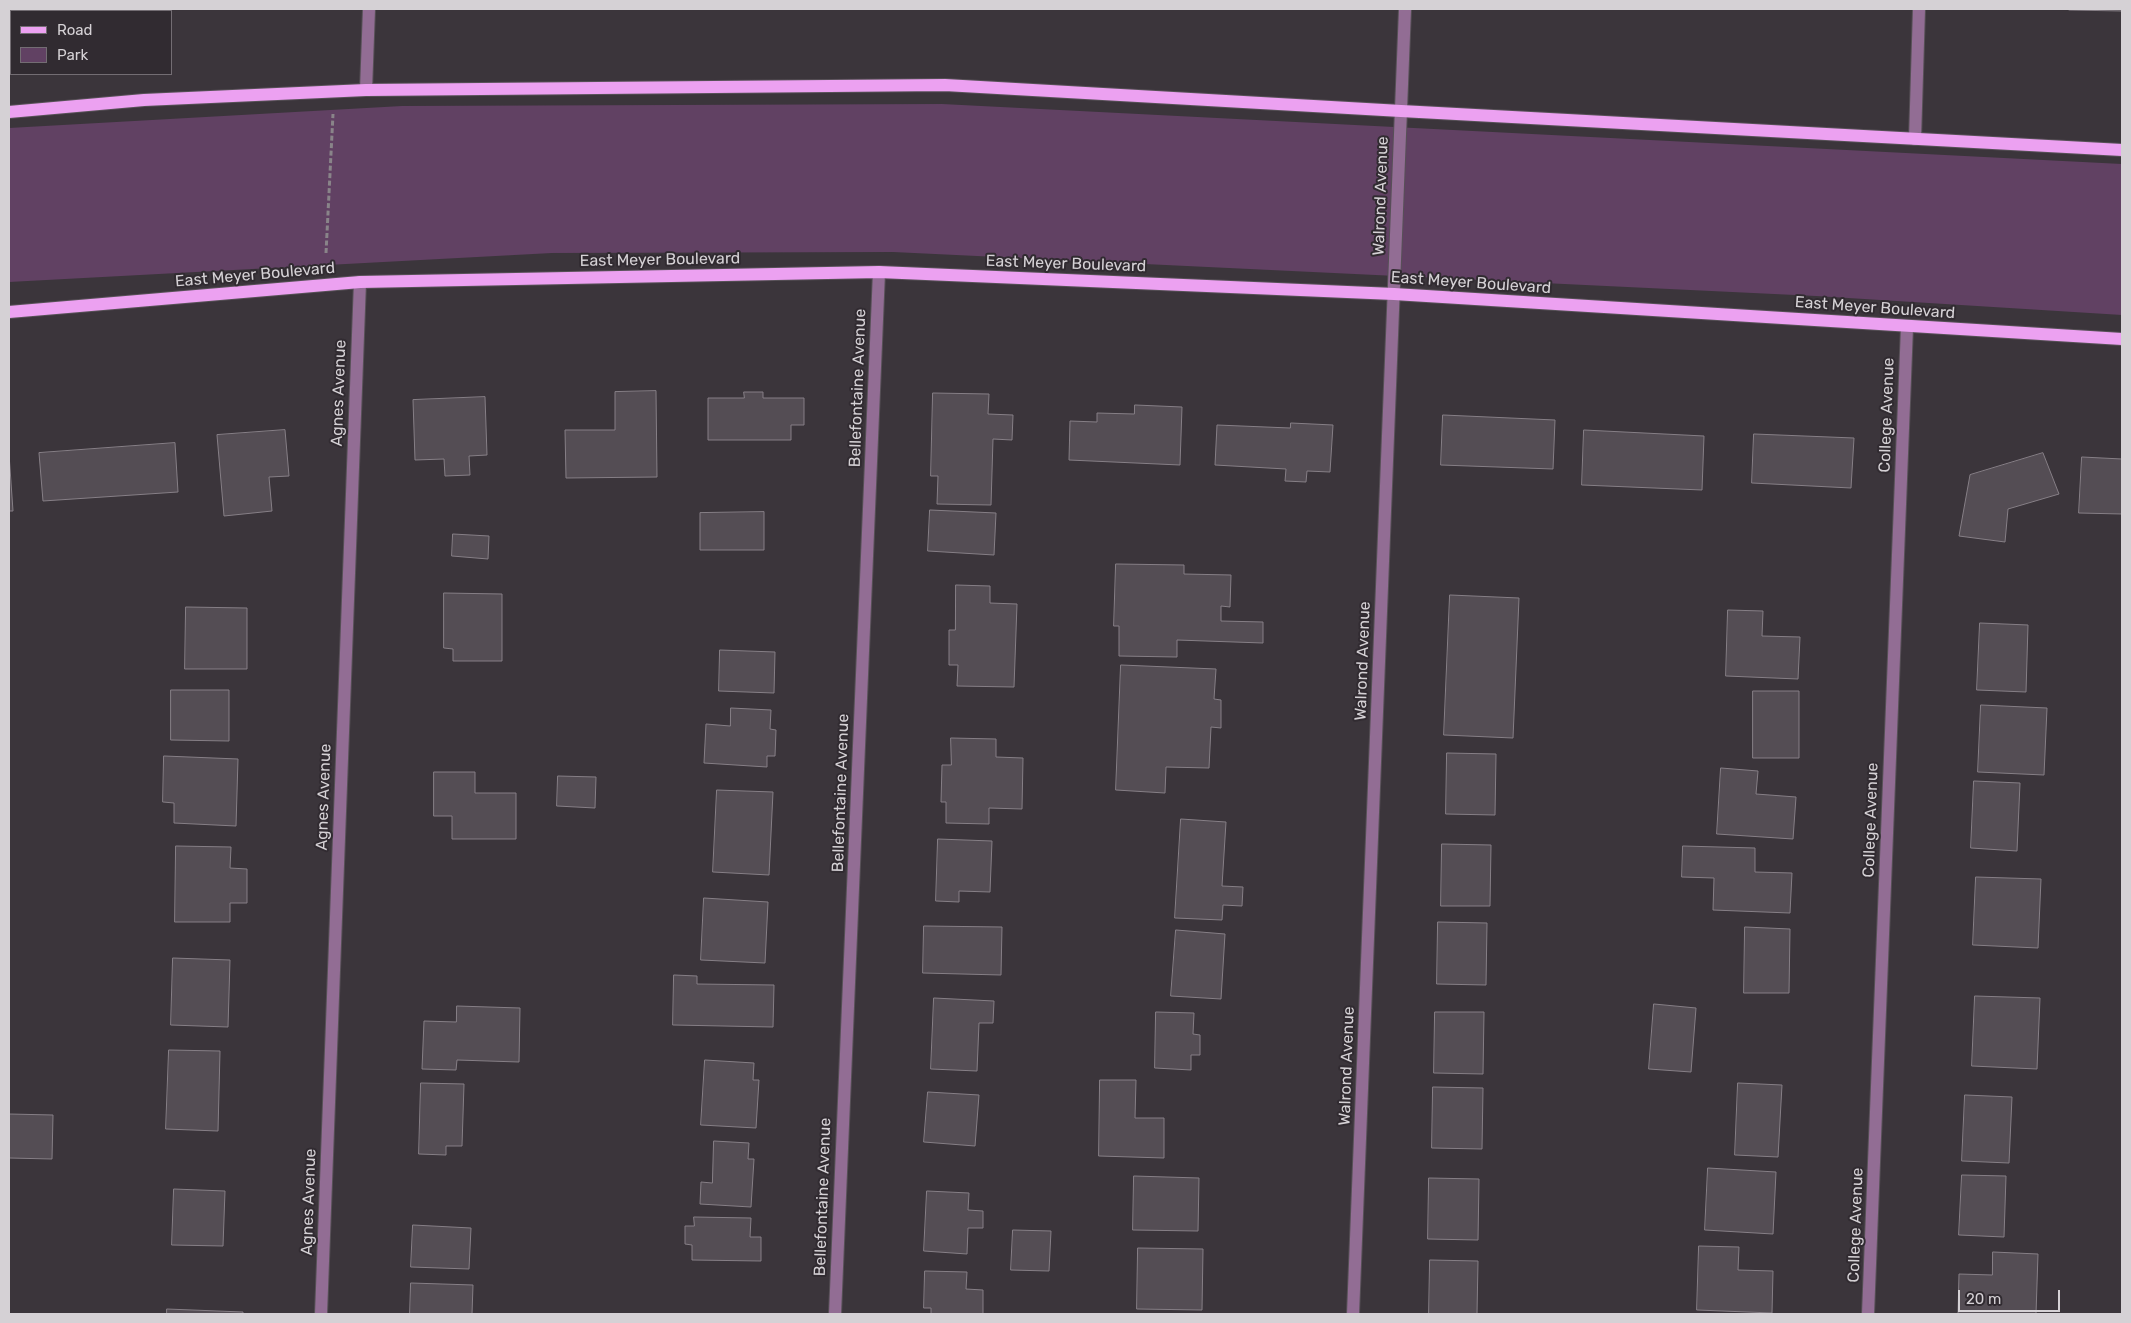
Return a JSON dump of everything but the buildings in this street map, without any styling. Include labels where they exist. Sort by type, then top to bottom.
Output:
[{"type":"main road","points":[[9,112],[144,100],[366,90],[945,85],[2122,150]]},
{"type":"main road","name":"East Meyer Boulevard","points":[[9,312],[360,282],[879,272],[1394,294],[2122,339]]},
{"type":"street","points":[[366,90],[370,9]]},
{"type":"street","name":"Walrond Avenue","points":[[1353,1314],[1405,9]]},
{"type":"street","points":[[1914,139],[1919,9]]},
{"type":"street","name":"Bellefontaine Avenue","points":[[835,1314],[879,272]]},
{"type":"street","name":"Agnes Avenue","points":[[321,1314],[360,282]]},
{"type":"street","name":"College Avenue","points":[[1868,1314],[1906,327]]},
{"type":"path","points":[[326,254],[333,114]]},
{"type":"green space","points":[[942,104],[2122,164],[2122,315],[1816,296],[893,252],[552,253],[9,282],[9,128],[402,106]]}]
